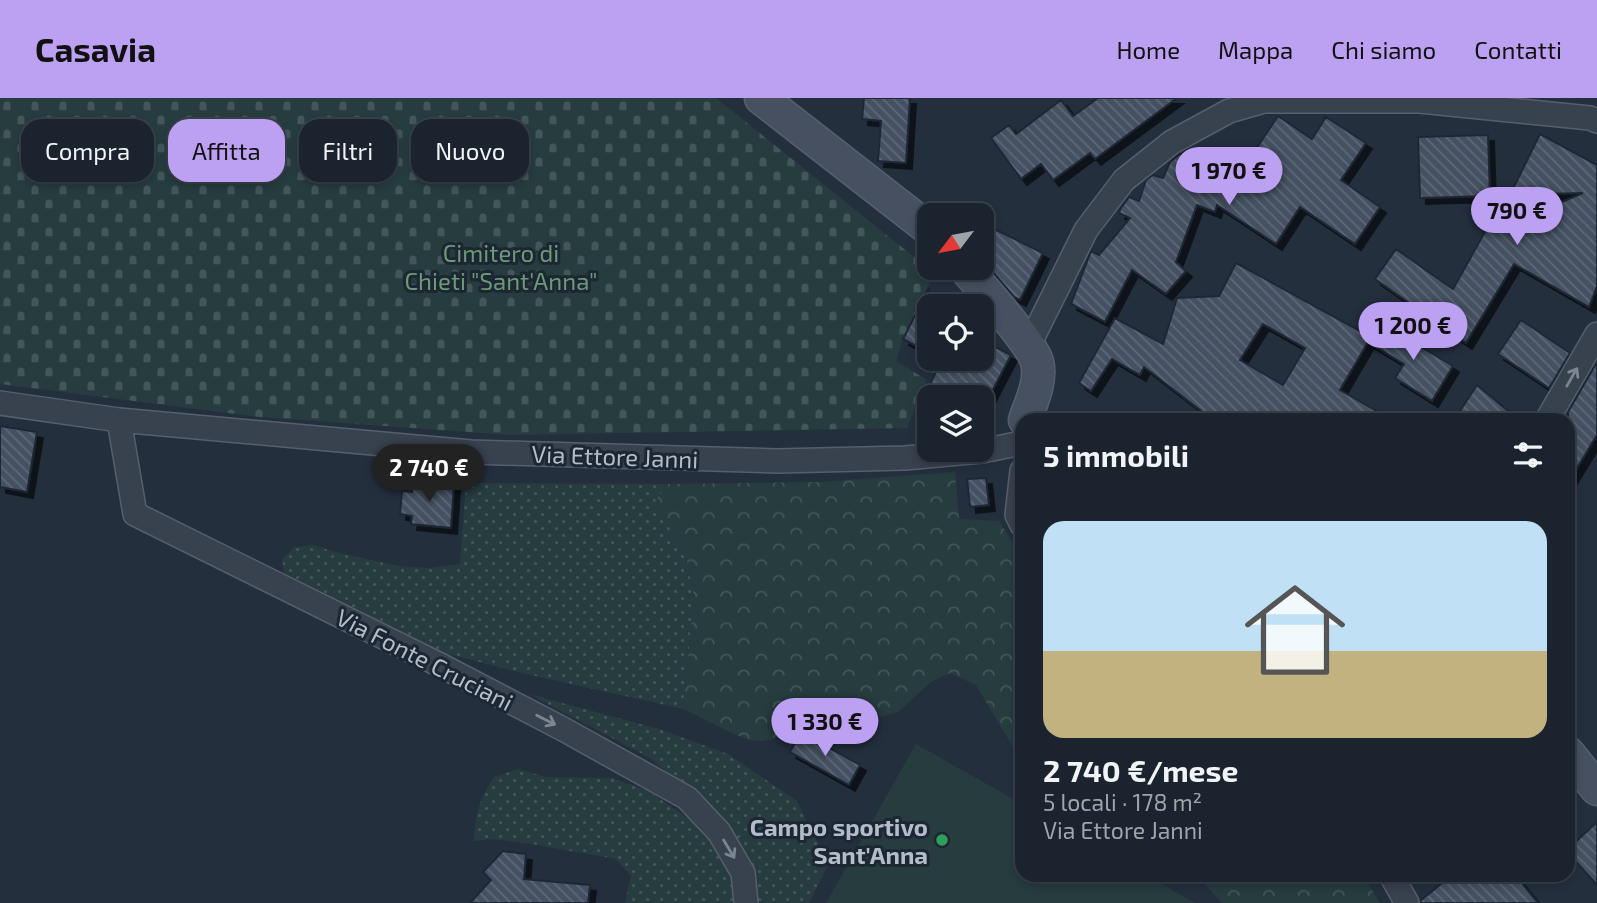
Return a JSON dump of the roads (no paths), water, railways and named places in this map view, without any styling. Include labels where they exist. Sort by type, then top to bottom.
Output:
[{"type":"street","points":[[761,98],[917,220]]},
{"type":"street","points":[[1028,413],[1036,386],[1033,354],[1086,230],[1124,180],[1172,142],[1229,111],[1265,101],[1420,101],[1590,118],[1597,121]]},
{"type":"street","points":[[974,280],[1033,354]]},
{"type":"street","points":[[1551,413],[1597,334]]},
{"type":"street","name":"Via Ettore Janni","points":[[0,403],[119,420],[471,452],[777,461],[905,458],[982,451],[1015,444]]},
{"type":"street","name":"Via Fonte Cruciani","points":[[119,420],[135,514],[442,666],[687,798],[719,832],[743,873],[746,903]]},
{"type":"street","points":[[1575,762],[1597,789]]},
{"type":"street","points":[[1395,882],[1407,903]]},
{"type":"place","name":"Campo sportivo Sant'Anna","points":[[942,840]]},
{"type":"park label","name":"Cimitero di Chieti \"Sant'Anna\"","points":[[501,266]]}]
